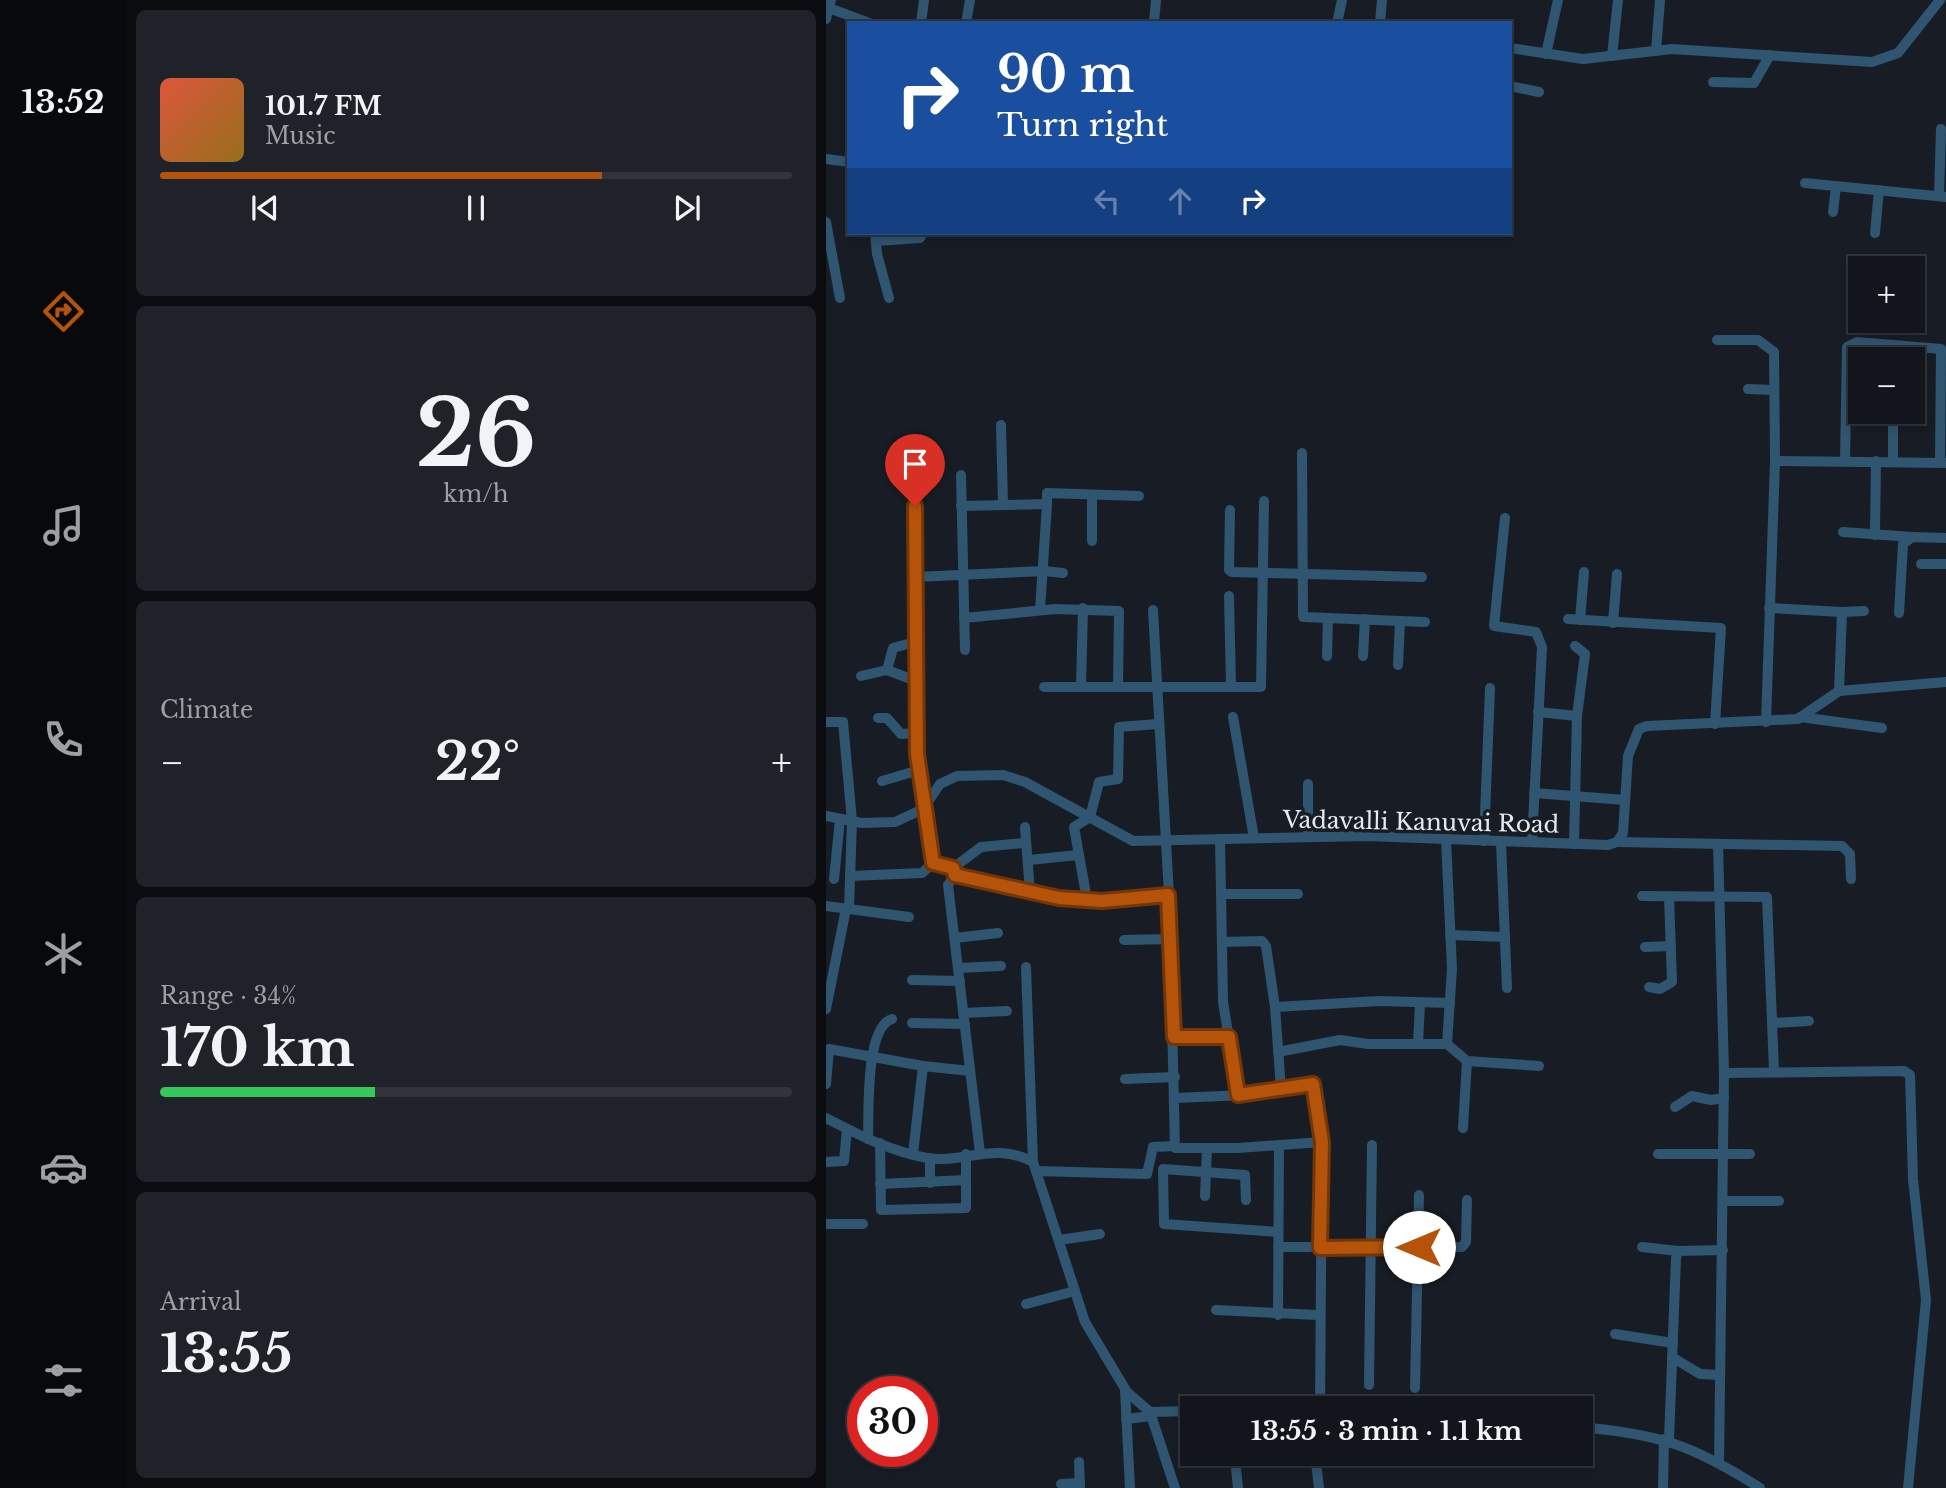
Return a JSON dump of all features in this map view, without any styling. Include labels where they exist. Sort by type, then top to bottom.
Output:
[{"type":"street","points":[[921,21],[924,0]]},
{"type":"street","points":[[967,21],[970,0]]},
{"type":"street","points":[[1154,21],[1156,0]]},
{"type":"street","points":[[1337,21],[1342,0]]},
{"type":"street","points":[[1380,21],[1382,0]]},
{"type":"street","points":[[1546,54],[1558,0]]},
{"type":"street","points":[[1612,56],[1618,0]]},
{"type":"street","points":[[1656,51],[1660,0]]},
{"type":"street","points":[[1512,48],[1583,60],[1672,49],[1872,62],[1898,53],[1940,0]]},
{"type":"street","points":[[826,19],[830,4],[865,21]]},
{"type":"street","points":[[1713,82],[1754,83],[1770,55]]},
{"type":"street","points":[[1512,86],[1539,92]]},
{"type":"street","points":[[1805,183],[1942,197],[1941,129]]},
{"type":"street","points":[[826,159],[847,162]]},
{"type":"street","points":[[1833,212],[1836,187]]},
{"type":"street","points":[[1875,233],[1879,190]]},
{"type":"street","points":[[826,222],[830,270],[840,298]]},
{"type":"street","points":[[889,298],[875,237],[920,238],[922,235]]},
{"type":"street","points":[[1717,340],[1758,340],[1774,352],[1775,461],[1766,722]]},
{"type":"street","points":[[1775,461],[1943,462],[1941,349],[1857,342],[1847,347],[1845,461]]},
{"type":"street","points":[[1748,389],[1774,390]]},
{"type":"street","points":[[1893,424],[1893,461]]},
{"type":"street","points":[[1001,425],[1003,503]]},
{"type":"street","points":[[1302,453],[1303,617],[1425,622]]},
{"type":"street","points":[[1875,461],[1875,535]]},
{"type":"street","points":[[913,472],[917,520],[917,733],[923,809],[933,863]]},
{"type":"street","points":[[961,475],[965,650]]},
{"type":"street","points":[[1041,610],[1047,493],[1139,496]]},
{"type":"street","points":[[1092,495],[1092,541]]},
{"type":"street","points":[[1044,687],[1261,687],[1264,501]]},
{"type":"street","points":[[961,506],[1047,503]]},
{"type":"street","points":[[1230,510],[1228,570],[1263,575],[1422,577]]},
{"type":"street","points":[[1505,518],[1494,626],[1536,632],[1542,647],[1532,842]]},
{"type":"street","points":[[1843,533],[1946,538]]},
{"type":"street","points":[[1899,612],[1903,544],[1912,537]]},
{"type":"street","points":[[1921,564],[1946,564]]},
{"type":"street","points":[[916,577],[963,578],[1044,571],[1063,573]]},
{"type":"street","points":[[1580,620],[1584,572]]},
{"type":"street","points":[[1613,623],[1616,574]]},
{"type":"street","points":[[1230,596],[1230,687]]},
{"type":"street","points":[[964,618],[1083,608],[1119,611],[1118,687]]},
{"type":"street","points":[[1081,686],[1083,608]]},
{"type":"street","points":[[1769,608],[1864,611]]},
{"type":"street","points":[[1153,610],[1171,939],[1175,1146]]},
{"type":"street","points":[[1839,691],[1842,612]]},
{"type":"street","points":[[1327,656],[1328,618]]},
{"type":"street","points":[[1568,619],[1721,628],[1716,670],[1715,724]]},
{"type":"street","points":[[1363,656],[1365,620]]},
{"type":"street","points":[[1398,664],[1400,621]]},
{"type":"street","points":[[887,670],[893,648],[915,642]]},
{"type":"street","points":[[1574,844],[1577,716],[1585,654],[1575,646]]},
{"type":"street","points":[[861,676],[887,670],[916,681]]},
{"type":"street","points":[[1800,717],[1839,691],[1946,682]]},
{"type":"street","points":[[1484,841],[1490,688]]},
{"type":"street","points":[[1538,712],[1577,716]]},
{"type":"street","points":[[1617,842],[1623,833],[1628,756],[1639,729],[1647,726],[1766,722],[1800,717],[1882,728]]},
{"type":"street","points":[[877,718],[887,718],[901,734],[917,733]]},
{"type":"street","points":[[1233,718],[1254,838]]},
{"type":"street","points":[[826,722],[844,722],[852,821],[847,909],[826,1009]]},
{"type":"street","points":[[1087,900],[1074,827],[1090,817],[1099,782],[1118,779],[1119,727],[1158,724]]},
{"type":"street","points":[[882,780],[919,770]]},
{"type":"street","name":"Vadavalli Kanuvai Road","points":[[826,816],[852,821],[895,822],[923,809],[940,784],[957,776],[1003,775],[1025,782],[1090,817],[1113,833],[1133,841],[1308,837],[1608,845],[1617,842],[1842,846],[1850,854],[1851,879]]},
{"type":"street","points":[[1308,784],[1308,837]]},
{"type":"street","points":[[1534,793],[1625,800]]},
{"type":"street","points":[[834,879],[840,818]]},
{"type":"street","points":[[1025,827],[1024,843],[1029,860],[1030,892]]},
{"type":"street","points":[[1220,839],[1223,1002],[1238,1095]]},
{"type":"street","points":[[1446,839],[1450,935],[1447,1044]]},
{"type":"street","points":[[1501,842],[1507,988]]},
{"type":"street","points":[[980,1153],[948,885],[954,872],[981,847],[1024,843]]},
{"type":"street","points":[[1718,844],[1724,1073],[1719,1462]]},
{"type":"street","points":[[1029,860],[1078,855]]},
{"type":"street","points":[[850,876],[922,873],[933,863]]},
{"type":"street","points":[[933,863],[954,872],[1030,892],[1087,900],[1168,895]]},
{"type":"street","points":[[1221,894],[1298,894]]},
{"type":"street","points":[[1642,896],[1767,897],[1774,1071]]},
{"type":"street","points":[[1649,986],[1660,989],[1672,982],[1669,897]]},
{"type":"street","points":[[826,906],[909,917]]},
{"type":"street","points":[[955,939],[998,933]]},
{"type":"street","points":[[1450,935],[1505,937]]},
{"type":"street","points":[[1124,940],[1171,939]]},
{"type":"street","points":[[1222,942],[1262,941],[1266,946],[1275,1007],[1281,1089]]},
{"type":"street","points":[[1645,947],[1671,946]]},
{"type":"street","points":[[958,968],[1001,966]]},
{"type":"street","points":[[1026,967],[1034,1167],[1086,1322],[1125,1389],[1151,1414],[1175,1488]]},
{"type":"street","points":[[912,980],[960,981]]},
{"type":"street","points":[[1418,1044],[1420,1003]]},
{"type":"street","points":[[1275,1007],[1450,1003]]},
{"type":"street","points":[[912,1023],[964,1019],[1007,1011]]},
{"type":"street","points":[[868,1139],[872,1058],[877,1030],[884,1021],[892,1019]]},
{"type":"street","points":[[1772,1023],[1809,1021]]},
{"type":"street","points":[[1174,1037],[1229,1037]]},
{"type":"street","points":[[1278,1052],[1340,1040],[1447,1044],[1466,1061],[1539,1066]]},
{"type":"street","points":[[826,1084],[829,1049],[923,1066],[970,1071]]},
{"type":"street","points":[[1463,1128],[1466,1061]]},
{"type":"street","points":[[913,1154],[923,1066]]},
{"type":"street","points":[[1724,1073],[1904,1071],[1910,1075],[1913,1179],[1926,1300],[1908,1488]]},
{"type":"street","points":[[1125,1079],[1175,1077]]},
{"type":"street","points":[[1175,1098],[1238,1095],[1313,1084],[1322,1142],[1318,1315],[1320,1396]]},
{"type":"street","points":[[1675,1107],[1692,1096],[1711,1100],[1724,1098]]},
{"type":"street","points":[[826,1118],[868,1139],[929,1158],[1009,1153],[1034,1167],[1147,1174],[1153,1147],[1207,1148],[1322,1142]]},
{"type":"street","points":[[826,1163],[844,1161],[847,1129]]},
{"type":"street","points":[[880,1143],[881,1210],[966,1208],[966,1154]]},
{"type":"street","points":[[1278,1315],[1279,1145]]},
{"type":"street","points":[[1369,1385],[1371,1145]]},
{"type":"street","points":[[1205,1196],[1207,1148]]},
{"type":"street","points":[[1658,1154],[1750,1154]]},
{"type":"street","points":[[929,1158],[930,1184]]},
{"type":"street","points":[[1246,1200],[1245,1175],[1163,1169],[1164,1224],[1278,1232]]},
{"type":"street","points":[[880,1184],[930,1184],[966,1180]]},
{"type":"street","points":[[1415,1388],[1419,1195]]},
{"type":"street","points":[[1278,1247],[1465,1245],[1467,1200]]},
{"type":"street","points":[[1723,1201],[1779,1201]]},
{"type":"street","points":[[826,1224],[863,1224]]},
{"type":"street","points":[[1059,1240],[1100,1234]]},
{"type":"street","points":[[1642,1247],[1678,1251],[1723,1250]]},
{"type":"street","points":[[1663,1488],[1678,1251]]},
{"type":"street","points":[[1026,1304],[1075,1291]]},
{"type":"street","points":[[1216,1310],[1248,1309],[1278,1315],[1318,1315]]},
{"type":"street","points":[[1615,1334],[1673,1343]]},
{"type":"street","points":[[1672,1357],[1700,1374],[1720,1375]]},
{"type":"street","points":[[1125,1389],[1130,1488]]},
{"type":"street","points":[[1126,1419],[1180,1412]]},
{"type":"street","points":[[1593,1429],[1667,1439],[1719,1462],[1760,1488]]},
{"type":"street","points":[[1061,1484],[1080,1486],[1079,1462]]},
{"type":"street","points":[[1236,1466],[1238,1488]]},
{"type":"street","points":[[1316,1466],[1319,1488]]},
{"type":"route","points":[[915,506],[917,754],[933,863],[953,868],[955,875],[1059,898],[1102,901],[1168,895],[1174,1037],[1229,1037],[1238,1095],[1313,1084],[1322,1142],[1320,1248],[1419,1247]]}]
